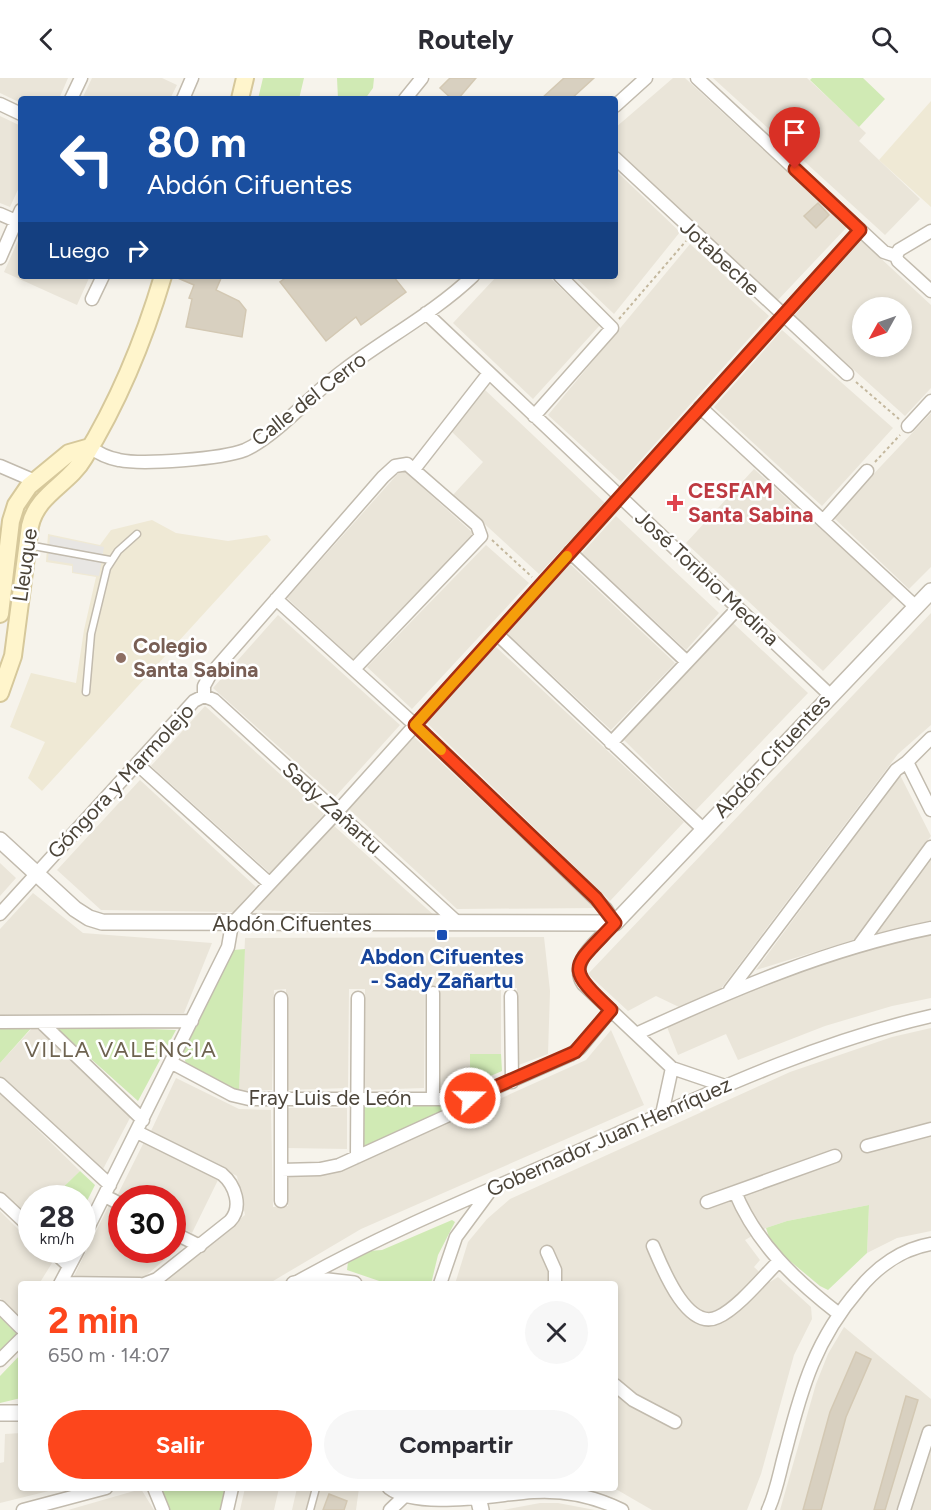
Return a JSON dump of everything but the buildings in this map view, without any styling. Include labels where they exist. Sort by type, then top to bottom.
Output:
[{"type":"main road","points":[[241,96],[245,78]]},
{"type":"main road","points":[[90,447],[139,348],[162,279]]},
{"type":"main road","name":"Lleuque","points":[[0,614],[13,512],[24,491],[69,453],[90,447]]},
{"type":"main road","name":"Lleuque","points":[[0,693],[15,642],[27,545],[34,511],[48,494],[80,465],[90,447]]},
{"type":"street","points":[[72,96],[81,78]]},
{"type":"street","points":[[407,96],[422,78]]},
{"type":"street","points":[[618,103],[646,78]]},
{"type":"street","points":[[697,78],[884,252],[896,256],[898,261],[931,291]]},
{"type":"street","points":[[184,96],[190,79]]},
{"type":"street","points":[[0,104],[18,113]]},
{"type":"street","name":"Jotabeche","points":[[618,161],[782,316],[847,374]]},
{"type":"street","points":[[0,214],[18,215],[0,258]]},
{"type":"street","points":[[96,1213],[228,947],[232,924],[337,812],[860,230]]},
{"type":"street","points":[[896,256],[899,250],[931,231]]},
{"type":"street","points":[[92,299],[102,279]]},
{"type":"street","name":"Calle del Cerro","points":[[90,447],[109,458],[129,462],[219,457],[237,453],[264,439],[345,369],[426,313],[469,279]]},
{"type":"street","points":[[534,416],[612,328],[563,279]]},
{"type":"street","name":"José Toribio Medina","points":[[426,313],[830,695]]},
{"type":"street","name":"Góngora y Marmolejo","points":[[0,914],[194,701],[204,696],[204,686],[210,675],[383,477],[394,466],[409,466],[489,373]]},
{"type":"street","points":[[908,426],[931,401]]},
{"type":"street","points":[[700,407],[916,607]]},
{"type":"street","points":[[0,466],[35,481]]},
{"type":"street","points":[[354,669],[478,542],[481,533],[477,525],[409,466]]},
{"type":"street","points":[[823,520],[867,471]]},
{"type":"street","points":[[570,552],[687,662]]},
{"type":"street","name":"Abdón Cifuentes","points":[[725,1086],[672,1068],[583,984],[578,971],[581,961],[830,695],[931,591]]},
{"type":"street","points":[[276,599],[415,725],[596,898],[615,923]]},
{"type":"street","points":[[611,743],[738,608]]},
{"type":"street","points":[[496,634],[703,830]]},
{"type":"street","name":"Sady Zañartu","points":[[204,696],[214,700],[458,923]]},
{"type":"street","points":[[730,990],[896,770],[931,738]]},
{"type":"street","points":[[907,762],[931,810]]},
{"type":"street","points":[[137,764],[270,883]]},
{"type":"street","name":"Abdón Cifuentes","points":[[0,840],[75,909],[95,921],[232,924],[615,923]]},
{"type":"street","points":[[860,944],[931,847]]},
{"type":"street","points":[[636,1034],[730,990],[860,944],[931,927]]},
{"type":"street","points":[[433,993],[433,1098]]},
{"type":"street","points":[[511,996],[512,1082]]},
{"type":"street","points":[[281,998],[281,1202]]},
{"type":"street","points":[[357,1156],[358,998]]},
{"type":"street","name":"Fray Luis de León","points":[[172,1063],[240,1098],[470,1098],[512,1082],[575,1052],[611,1010]]},
{"type":"street","name":"Gobernador Juan Henríquez","points":[[299,1281],[369,1244],[725,1086],[840,1040],[931,1016]]},
{"type":"street","points":[[0,1022],[192,1021]]},
{"type":"street","points":[[40,1022],[143,1120]]},
{"type":"street","points":[[662,1114],[672,1068]]},
{"type":"street","points":[[0,1084],[107,1191]]},
{"type":"street","points":[[281,1170],[327,1168],[451,1114],[470,1098]]},
{"type":"street","points":[[867,1146],[931,1129]]},
{"type":"street","points":[[137,1131],[226,1178],[234,1191],[236,1214],[200,1246],[158,1279],[152,1281]]},
{"type":"street","points":[[707,1202],[835,1155]]},
{"type":"street","points":[[441,1281],[456,1237],[492,1189]]},
{"type":"street","points":[[735,1192],[756,1233],[779,1261],[839,1314]]},
{"type":"street","points":[[0,1199],[18,1216]]},
{"type":"street","points":[[186,1239],[200,1246]]},
{"type":"street","points":[[768,1510],[805,1377],[820,1343],[863,1284],[885,1264],[908,1251],[931,1245]]},
{"type":"street","points":[[652,1246],[680,1298],[695,1314],[705,1320],[723,1314],[779,1261]]},
{"type":"street","points":[[547,1252],[554,1266],[555,1281]]},
{"type":"street","points":[[66,1263],[69,1266]]},
{"type":"street","points":[[62,1281],[71,1263]]},
{"type":"street","points":[[0,1308],[18,1325]]},
{"type":"street","points":[[0,1360],[18,1342]]},
{"type":"street","points":[[618,1388],[633,1400],[675,1422]]},
{"type":"street","points":[[0,1413],[18,1413]]},
{"type":"street","points":[[904,1510],[929,1432]]},
{"type":"street","points":[[23,1510],[95,1491]]},
{"type":"street","points":[[155,1491],[163,1510]]},
{"type":"street","points":[[227,1510],[231,1491]]},
{"type":"street","points":[[392,1491],[401,1500],[418,1507],[457,1508],[479,1500],[526,1493],[564,1492],[595,1498],[622,1510]]},
{"type":"street","points":[[390,1510],[410,1491]]},
{"type":"street","points":[[445,1491],[462,1493],[479,1500]]},
{"type":"lane","points":[[86,692],[91,634],[110,560],[137,534]]},
{"type":"lane","points":[[27,545],[110,560]]},
{"type":"lane","points":[[310,1510],[315,1491]]},
{"type":"path","points":[[612,328],[693,232]]},
{"type":"path","points":[[847,374],[908,426],[867,471]]},
{"type":"path","points":[[481,533],[489,537],[541,585]]},
{"type":"shaded area","points":[[0,78],[68,78],[60,96],[18,96],[18,102],[0,93]]},
{"type":"shaded area","points":[[92,78],[162,78],[177,85],[172,96],[83,96]]},
{"type":"shaded area","points":[[673,78],[685,78],[847,227],[777,301],[618,154],[618,125]]},
{"type":"shaded area","points":[[713,78],[807,78],[866,133],[859,141],[920,199],[885,235]]},
{"type":"shaded area","points":[[931,101],[931,207],[879,160]]},
{"type":"shaded area","points":[[0,116],[18,125],[18,190],[10,207],[0,203]]},
{"type":"shaded area","points":[[618,173],[680,232],[614,314],[577,279],[618,279]]},
{"type":"shaded area","points":[[861,240],[931,305],[931,388],[905,416],[794,316]]},
{"type":"shaded area","points":[[18,241],[18,278],[4,272]]},
{"type":"shaded area","points":[[690,244],[769,316],[621,482],[548,415]]},
{"type":"shaded area","points":[[19,279],[89,279],[77,305]]},
{"type":"shaded area","points":[[494,279],[551,279],[600,325],[533,399],[453,323]]},
{"type":"shaded area","points":[[782,330],[893,428],[822,506],[714,407]]},
{"type":"shaded area","points":[[484,389],[605,503],[539,574],[453,495],[483,462],[451,431]]},
{"type":"shaded area","points":[[931,413],[931,567],[909,589],[833,517]]},
{"type":"shaded area","points":[[402,469],[474,534],[353,659],[287,598]]},
{"type":"shaded area","points":[[754,469],[895,596],[823,671],[686,543]]},
{"type":"shaded area","points":[[616,516],[719,613],[686,650],[582,553]]},
{"type":"shaded area","name":"Colegio Santa Sabina","points":[[152,520],[176,533],[228,541],[267,535],[271,540],[42,791],[28,778],[45,742],[10,727],[31,673],[76,683],[84,630],[96,577],[72,573],[72,566],[46,562],[48,534],[100,545],[111,530]]},
{"type":"shaded area","points":[[50,536],[104,547],[99,576],[73,572],[73,564],[48,560]]},
{"type":"shaded area","points":[[486,545],[529,583],[412,709],[367,667]]},
{"type":"shaded area","points":[[570,564],[675,663],[611,730],[507,633]]},
{"type":"shaded area","points":[[931,613],[931,725],[898,754],[720,990],[679,1007],[656,996],[628,1011],[588,974]]},
{"type":"shaded area","points":[[278,615],[400,725],[335,797],[213,688]]},
{"type":"shaded area","points":[[733,623],[808,693],[695,811],[624,740]]},
{"type":"shaded area","points":[[495,646],[684,822],[610,901],[426,722]]},
{"type":"shaded area","points":[[205,706],[324,814],[271,874],[151,766]]},
{"type":"shaded area","points":[[414,737],[596,908],[457,909],[349,809]]},
{"type":"shaded area","points":[[900,775],[931,836],[856,939],[756,970]]},
{"type":"shaded area","points":[[140,780],[256,887],[233,912],[101,910],[57,870]]},
{"type":"shaded area","points":[[333,825],[435,916],[251,910]]},
{"type":"shaded area","points":[[931,855],[931,921],[875,934]]},
{"type":"shaded area","points":[[0,863],[16,878],[0,896]]},
{"type":"shaded area","points":[[33,893],[83,933],[212,943],[184,1013],[0,1015],[0,929]]},
{"type":"shaded area","points":[[931,934],[931,998],[892,1006],[825,1026],[738,1060],[726,1034],[678,1055],[667,1027],[728,999],[816,964]]},
{"type":"shaded area","points":[[544,937],[550,991],[548,1054],[516,1066],[517,988],[501,988],[501,1054],[471,1054],[470,1085],[440,1087],[438,987],[425,986],[424,1088],[365,1090],[365,989],[349,989],[348,1088],[287,1090],[286,989],[274,990],[272,1090],[239,1091],[245,938]]},
{"type":"shaded area","points":[[35,1025],[131,1116],[102,1171],[0,1077],[0,1063]]},
{"type":"shaded area","points":[[931,1028],[931,1231],[897,1238],[867,1253],[869,1205],[787,1221],[766,1228],[745,1240],[760,1260],[754,1267],[770,1282],[778,1277],[811,1307],[812,1319],[794,1355],[761,1474],[747,1510],[652,1510],[618,1490],[618,1281],[456,1281],[468,1242],[487,1219],[510,1199],[790,1072],[892,1037]]},
{"type":"shaded area","points":[[611,1030],[644,1105],[361,1229],[273,1281],[162,1281],[245,1215],[237,1176],[151,1131],[176,1078],[239,1109],[271,1110],[273,1207],[288,1206],[288,1175],[335,1173],[586,1060]]},
{"type":"shaded area","points":[[0,1093],[80,1171],[65,1185],[18,1185],[18,1210],[0,1192]]},
{"type":"shaded area","points":[[287,1108],[347,1108],[347,1149],[287,1148]]},
{"type":"shaded area","points":[[144,1142],[218,1180],[192,1233],[186,1230],[186,1185],[122,1185]]},
{"type":"shaded area","points":[[108,1207],[108,1263],[161,1263],[142,1279],[74,1276],[80,1263],[96,1263],[96,1231]]},
{"type":"shaded area","points":[[0,1211],[18,1229],[18,1263],[52,1263],[41,1281],[18,1281],[18,1315],[0,1298]]},
{"type":"shaded area","points":[[844,1327],[931,1399],[931,1510],[780,1510],[816,1384],[828,1354]]},
{"type":"shaded area","points":[[18,1433],[18,1491],[49,1491],[0,1503],[0,1463],[4,1462],[5,1434]]},
{"type":"shaded area","points":[[134,1491],[142,1491],[154,1510],[68,1510]]},
{"type":"shaded area","points":[[244,1491],[278,1491],[274,1510],[240,1510]]},
{"type":"shaded area","points":[[296,1491],[359,1491],[356,1510],[292,1510]]},
{"type":"shaded area","points":[[540,1503],[558,1503],[595,1510],[503,1510]]},
{"type":"green space","points":[[263,78],[304,78],[300,96],[259,96]]},
{"type":"green space","points":[[337,78],[374,78],[373,88],[367,96],[338,96]]},
{"type":"green space","points":[[812,78],[863,78],[885,99],[859,127],[810,80]]},
{"type":"green space","points":[[245,949],[239,1091],[186,1064],[183,1053],[234,950]]},
{"type":"green space","points":[[34,1025],[0,1063],[0,1026]]},
{"type":"green space","points":[[53,1025],[176,1030],[138,1101]]},
{"type":"green space","points":[[470,1054],[501,1054],[502,1071],[470,1085]]},
{"type":"green space","points":[[369,1102],[446,1105],[446,1109],[363,1148],[363,1107]]},
{"type":"green space","points":[[80,1171],[95,1185],[65,1185]]},
{"type":"green space","points":[[869,1205],[867,1253],[828,1290],[772,1246],[766,1228],[787,1221]]},
{"type":"green space","points":[[452,1220],[455,1222],[438,1255],[432,1281],[379,1281],[347,1270],[348,1262],[368,1251],[382,1250]]},
{"type":"green space","points":[[0,1317],[17,1334],[0,1351]]},
{"type":"green space","points":[[18,1357],[18,1399],[0,1403],[0,1376]]},
{"type":"green space","points":[[158,1491],[225,1491],[221,1510],[167,1510]]},
{"type":"slow traffic","points":[[441,750],[415,725],[567,556]]},
{"type":"place","name":"CESFAM Santa Sabina","points":[[675,503]]},
{"type":"place","name":"Colegio Santa Sabina","points":[[121,658]]},
{"type":"place","name":"Abdon Cifuentes - Sady Zañartu","points":[[442,935]]},
{"type":"district","name":"VILLA VALENCIA","points":[[121,1049]]},
{"type":"route","points":[[470,1098],[484,1094],[570,1055],[585,1043],[611,1010],[583,984],[579,976],[579,965],[615,923],[596,898],[415,725],[860,230],[795,169]]}]
